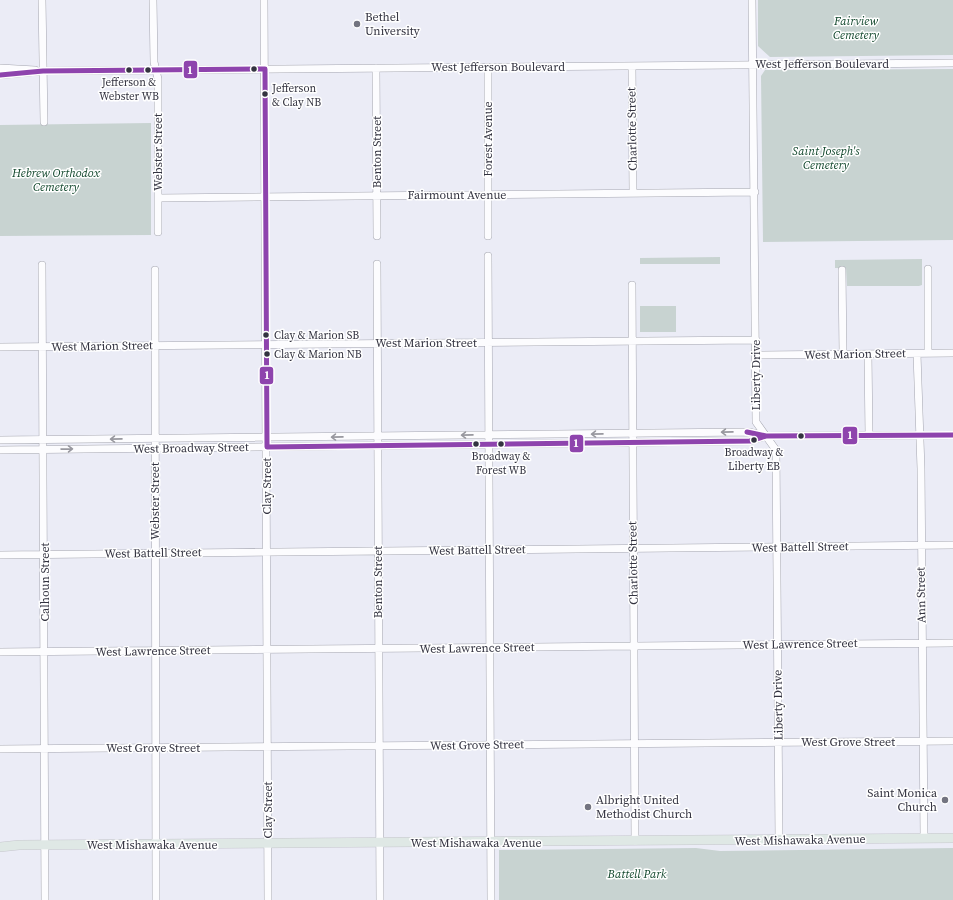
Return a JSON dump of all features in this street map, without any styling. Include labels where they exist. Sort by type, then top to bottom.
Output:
[{"type":"main road","name":"West Mishawaka Avenue","points":[[0,847],[46,845],[379,844],[953,838]]},
{"type":"street","points":[[42,0],[44,122]]},
{"type":"street","name":"Webster Street","points":[[153,0],[154,62],[158,79],[158,232]]},
{"type":"street","name":"Clay Street","points":[[264,0],[268,900]]},
{"type":"street","name":"Liberty Drive","points":[[752,0],[756,422],[776,450],[779,840]]},
{"type":"street","name":"West Jefferson Boulevard","points":[[0,75],[43,71],[953,63]]},
{"type":"street","name":"Forest Avenue","points":[[488,66],[488,236]]},
{"type":"street","name":"Charlotte Street","points":[[632,66],[633,193]]},
{"type":"street","name":"West Jefferson Boulevard","points":[[0,68],[21,68],[43,71]]},
{"type":"street","name":"Benton Street","points":[[376,68],[377,236]]},
{"type":"street","name":"Fairmount Avenue","points":[[158,198],[755,192]]},
{"type":"street","points":[[488,256],[492,842],[491,900]]},
{"type":"street","name":"Benton Street","points":[[377,264],[380,900]]},
{"type":"street","name":"Calhoun Street","points":[[42,265],[45,554],[45,900]]},
{"type":"street","points":[[928,269],[928,354]]},
{"type":"street","name":"Webster Street","points":[[155,270],[156,900]]},
{"type":"street","points":[[842,270],[843,354]]},
{"type":"street","name":"Charlotte Street","points":[[632,285],[635,841]]},
{"type":"street","name":"West Marion Street","points":[[0,347],[756,340]]},
{"type":"street","name":"West Marion Street","points":[[756,355],[953,353]]},
{"type":"street","points":[[868,354],[869,436]]},
{"type":"street","name":"Ann Street","points":[[917,354],[920,435],[924,838]]},
{"type":"street","name":"West Broadway Street","points":[[0,440],[749,432],[766,436],[953,435]]},
{"type":"street","name":"West Broadway Street","points":[[0,450],[750,441],[766,436]]},
{"type":"street","name":"West Battell Street","points":[[0,555],[953,545]]},
{"type":"street","name":"West Lawrence Street","points":[[0,652],[378,650],[953,643]]},
{"type":"street","name":"West Grove Street","points":[[0,749],[953,741]]},
{"type":"green space","name":"Fairview Cemetery","points":[[758,0],[953,0],[953,55],[770,57],[758,46]]},
{"type":"green space","name":"Saint Joseph's Cemetery","points":[[953,69],[953,240],[763,242],[761,76],[765,70]]},
{"type":"green space","name":"Hebrew Orthodox Cemetery","points":[[151,123],[151,235],[0,236],[0,125]]},
{"type":"green space","points":[[720,257],[720,264],[640,264],[640,258]]},
{"type":"green space","points":[[922,259],[922,285],[919,286],[847,286],[846,268],[835,268],[835,260]]},
{"type":"green space","points":[[640,306],[676,306],[676,332],[640,332]]},
{"type":"green space","name":"Battell Park","points":[[696,848],[720,851],[953,848],[953,900],[499,900],[499,850]]},
{"type":"transit line","name":"1","points":[[0,75],[43,71],[265,69],[267,447],[750,441],[766,436]]},
{"type":"transit line","name":"1","points":[[747,432],[766,436],[953,435]]},
{"type":"place","name":"Bethel University","points":[[357,24]]},
{"type":"place","name":"Jefferson & Webster WB","points":[[129,70]]},
{"type":"place","name":"Jefferson & Clay NB","points":[[265,94]]},
{"type":"place","name":"Clay & Marion SB","points":[[266,335]]},
{"type":"place","name":"Clay & Marion NB","points":[[267,354]]},
{"type":"place","name":"Broadway & Liberty EB","points":[[754,440]]},
{"type":"place","name":"Broadway & Forest WB","points":[[501,444]]},
{"type":"place","name":"Saint Monica Church","points":[[945,800]]},
{"type":"place","name":"Albright United Methodist Church","points":[[588,807]]}]
